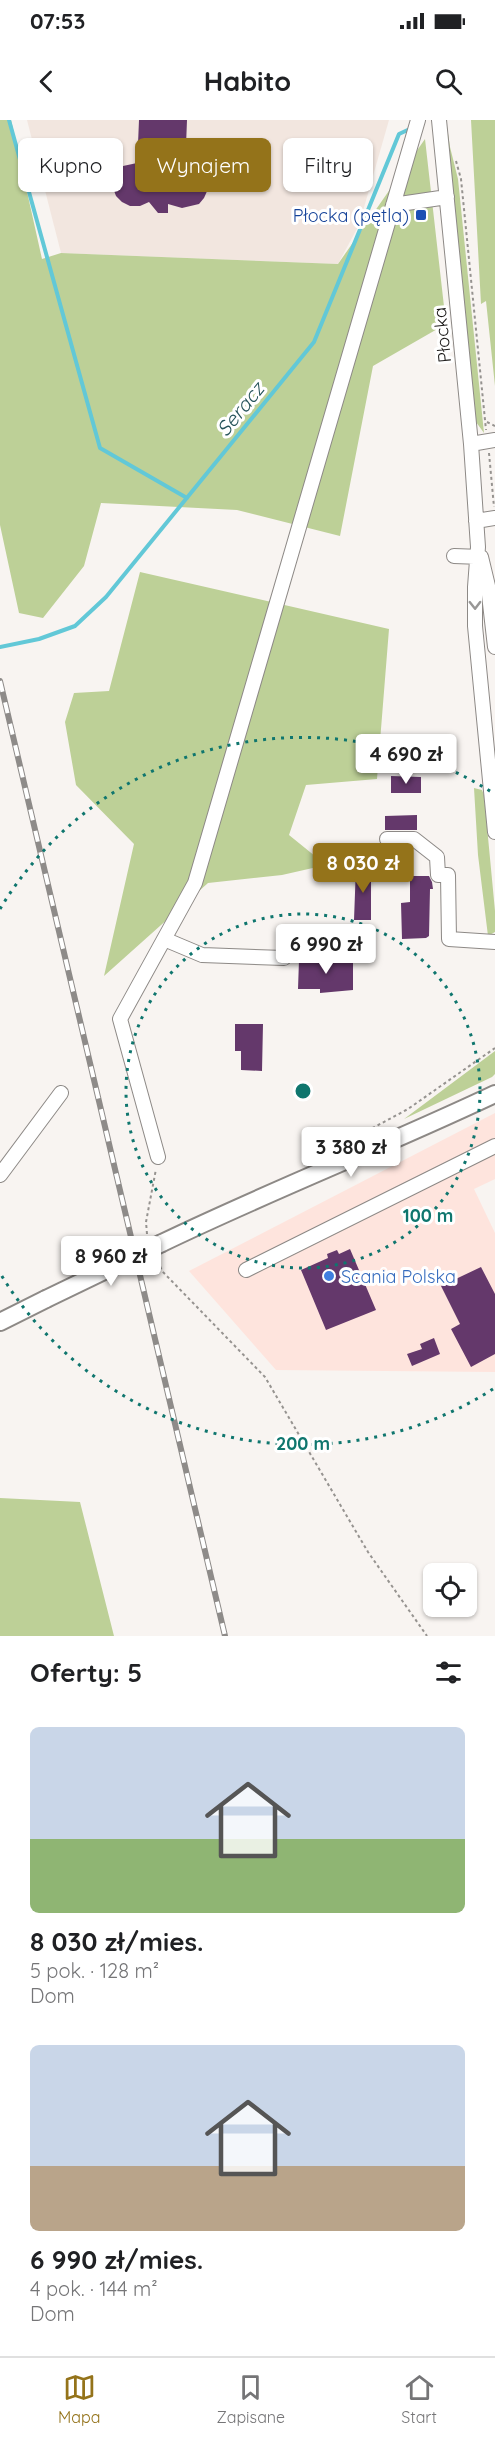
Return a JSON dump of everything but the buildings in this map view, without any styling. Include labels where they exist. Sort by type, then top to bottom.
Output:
[{"type":"main road","points":[[297,1181],[495,1082]]},
{"type":"main road","points":[[0,1322],[155,1246],[297,1181],[393,1142],[495,1094]]},
{"type":"street","points":[[158,1157],[120,1019],[195,883],[418,120]]},
{"type":"street","name":"Płocka","points":[[439,120],[448,152],[447,197],[471,444],[479,554],[475,626],[488,694],[495,822]]},
{"type":"street","points":[[393,205],[447,197]]},
{"type":"street","points":[[471,444],[491,441]]},
{"type":"street","points":[[476,521],[495,516]]},
{"type":"street","points":[[454,556],[479,554]]},
{"type":"street","name":"Płocka","points":[[479,554],[488,586],[495,647]]},
{"type":"street","points":[[387,839],[414,839],[437,857],[438,875],[448,875],[449,939],[495,942]]},
{"type":"street","points":[[164,939],[202,955],[284,958]]},
{"type":"street","points":[[0,1175],[61,1093]]},
{"type":"street","points":[[246,1270],[495,1146]]},
{"type":"path","points":[[448,152],[461,179],[486,420],[491,441],[495,516]]},
{"type":"path","points":[[486,420],[495,426]]},
{"type":"path","points":[[330,1151],[408,1110],[495,1048]]},
{"type":"path","points":[[158,1157],[146,1222],[162,1270],[265,1377],[368,1552],[426,1636]]},
{"type":"shaded area","points":[[27,120],[389,120],[373,176],[373,138],[283,138],[283,192],[368,192],[359,225],[338,264],[61,253],[45,192],[123,192],[123,138],[32,138]]},
{"type":"shaded area","points":[[495,1113],[495,1179],[474,1189],[495,1233],[495,1372],[276,1370],[189,1271]]},
{"type":"green space","points":[[0,120],[11,120],[18,151],[18,192],[27,192],[42,259],[61,253],[338,264],[425,139],[446,324],[373,366],[340,536],[237,510],[101,503],[84,566],[43,618],[19,613],[0,525]]},
{"type":"green space","points":[[446,120],[458,179],[484,433],[476,422]]},
{"type":"green space","points":[[471,120],[495,120],[495,386],[486,301],[481,304]]},
{"type":"green space","points":[[140,572],[389,629],[377,779],[306,785],[289,835],[326,865],[282,875],[208,883],[104,976],[134,844],[76,785],[65,722],[74,693],[109,691]]},
{"type":"green space","points":[[474,788],[482,790],[484,795],[495,911],[495,932],[488,936],[478,855]]},
{"type":"green space","points":[[495,1051],[495,1074],[492,1077],[404,1119]]},
{"type":"green space","points":[[0,1498],[80,1502],[114,1636],[0,1636]]},
{"type":"waterway","points":[[9,120],[100,448],[187,498]]},
{"type":"waterway","name":"Seracz","points":[[0,647],[39,639],[75,626],[106,597],[314,342],[399,134],[412,128]]},
{"type":"railway","points":[[0,681],[225,1636]]},
{"type":"place","name":"Płocka (pętla)","points":[[421,215]]},
{"type":"place","name":"Scania Polska","points":[[329,1276]]}]
